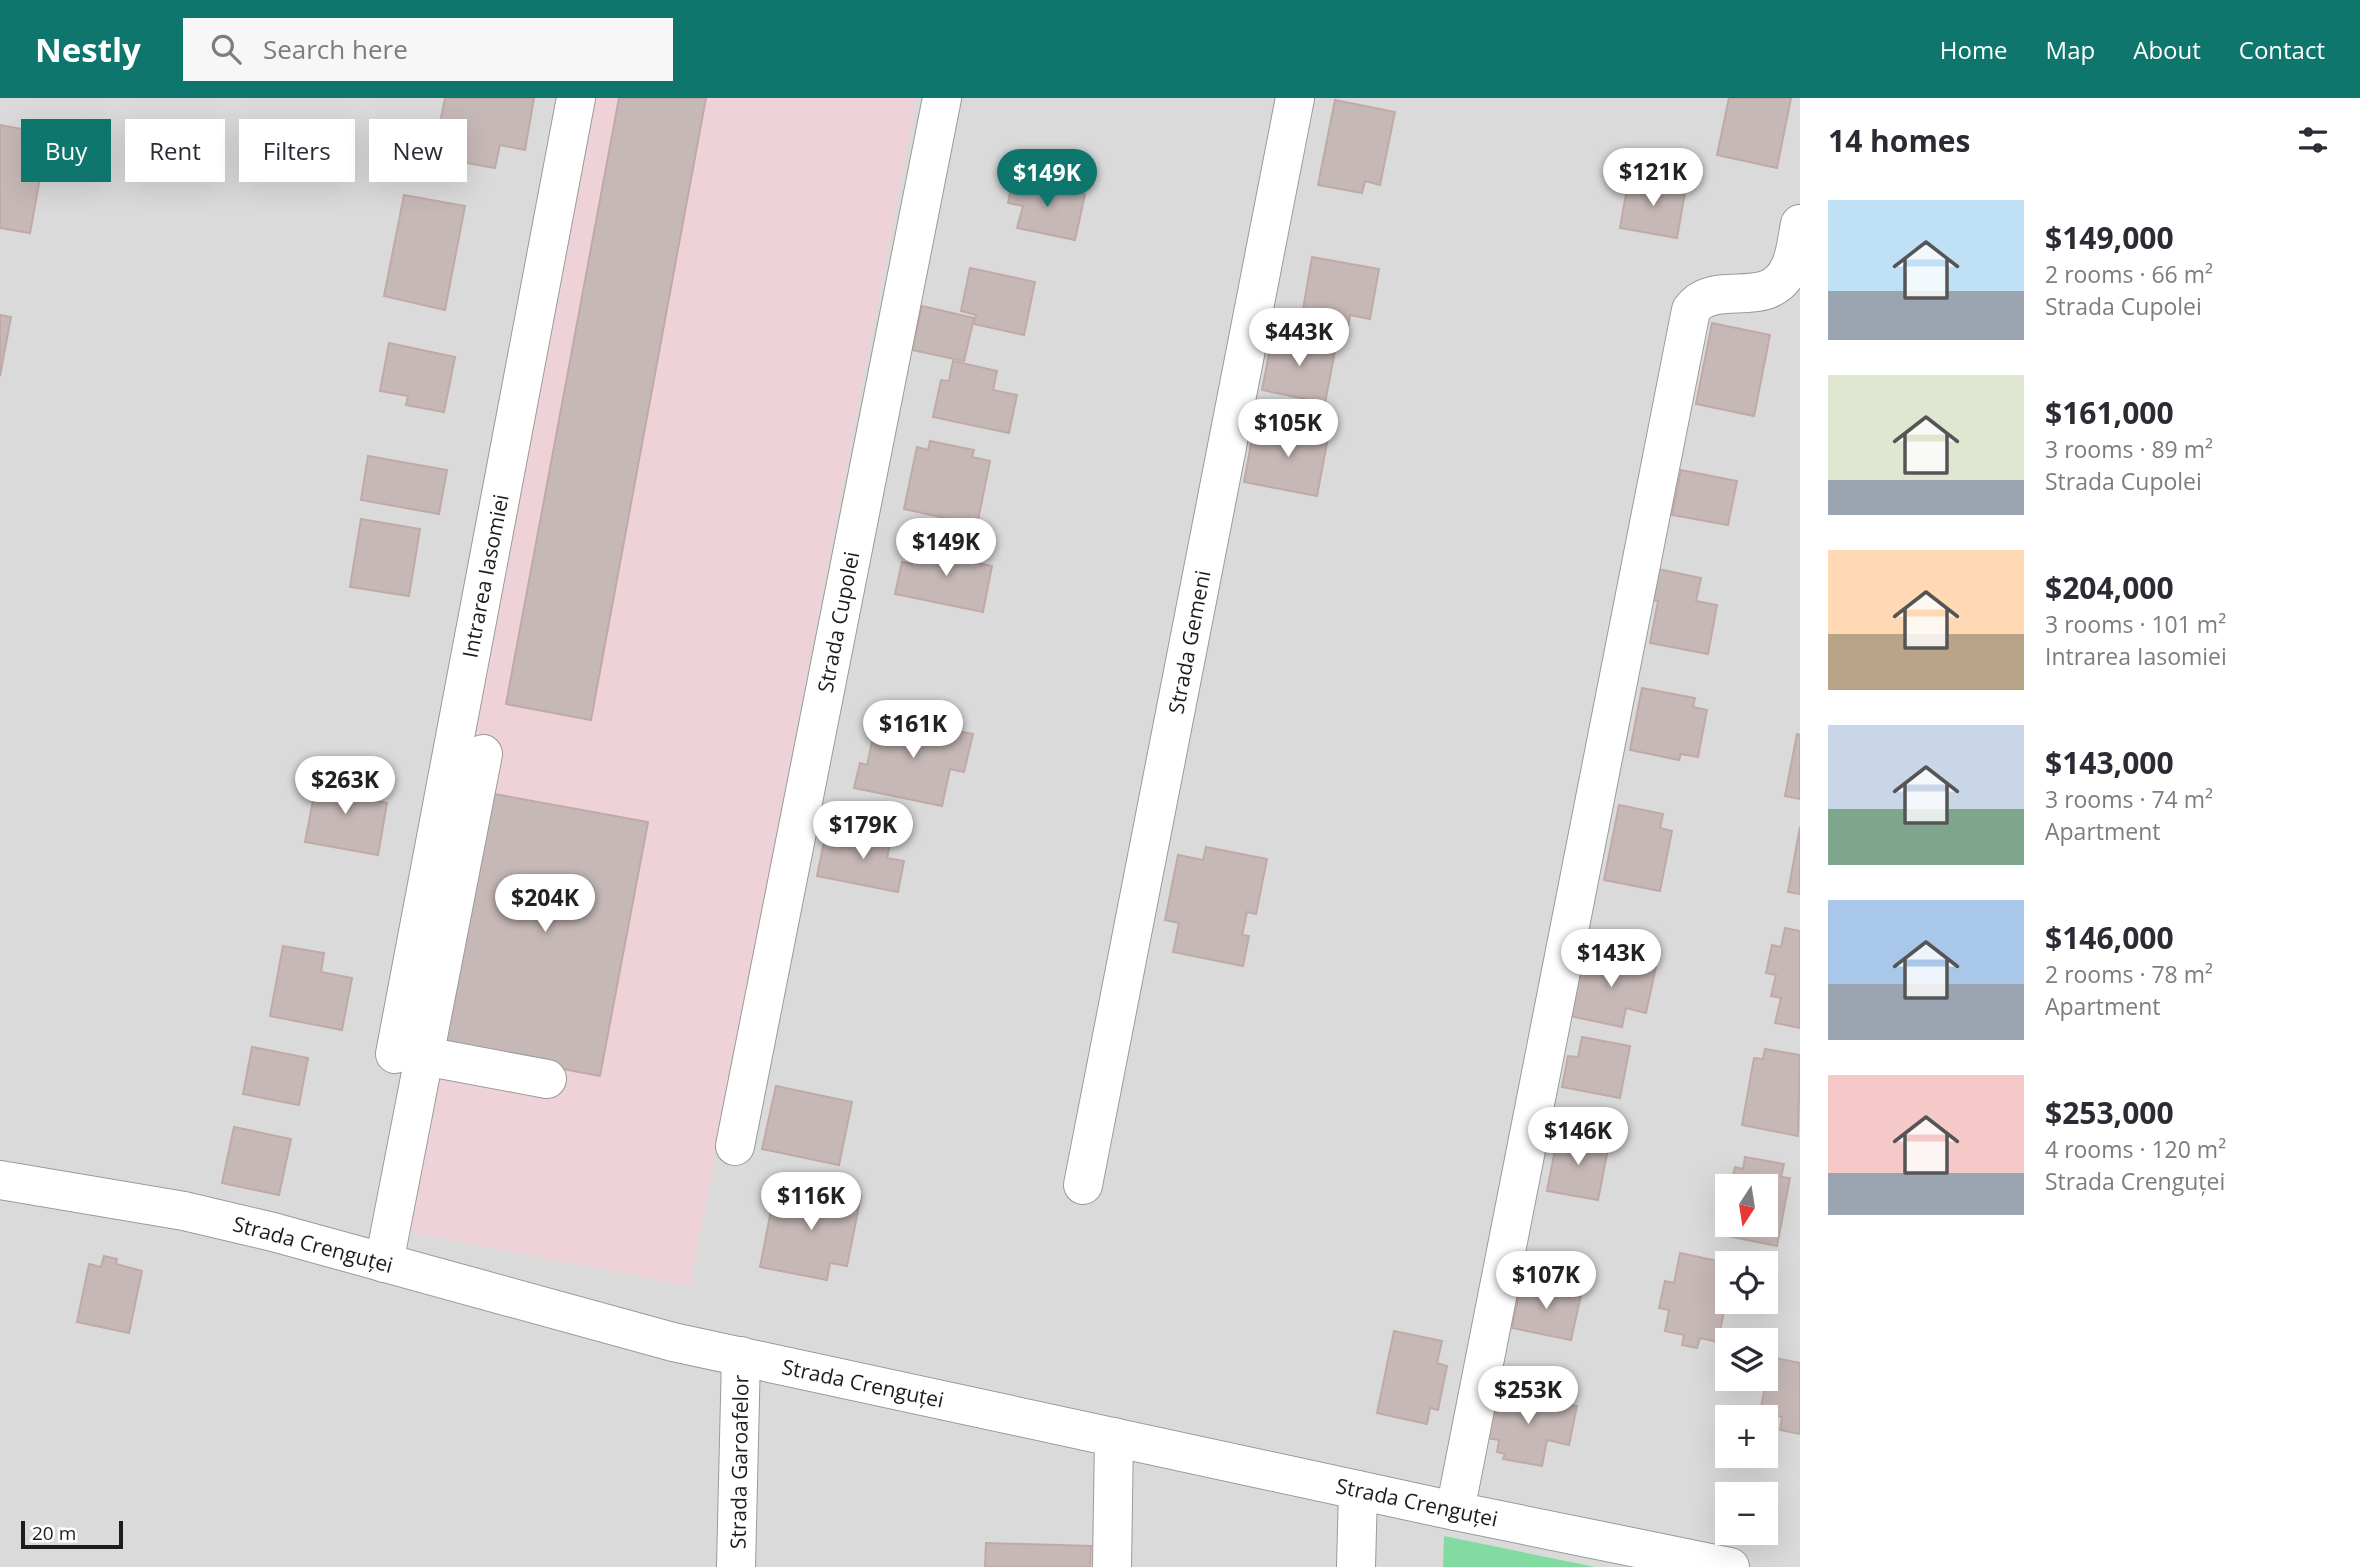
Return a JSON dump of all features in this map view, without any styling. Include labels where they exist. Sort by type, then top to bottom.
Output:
[{"type":"street","name":"Intrarea Iasomiei","points":[[410,1055],[576,98]]},
{"type":"street","name":"Strada Cupolei","points":[[735,1146],[942,98]]},
{"type":"street","name":"Strada Gemeni","points":[[1083,1185],[1296,98]]},
{"type":"street","points":[[1455,1511],[1691,310],[1698,300],[1716,295],[1761,293],[1775,285],[1786,276],[1792,263],[1800,224]]},
{"type":"street","points":[[384,1263],[410,1055],[482,754]]},
{"type":"street","points":[[410,1055],[547,1079]]},
{"type":"street","name":"Strada Crenguței","points":[[0,1180],[184,1211],[273,1232],[673,1342],[1455,1511],[1730,1567]]},
{"type":"street","name":"Strada Garoafelor","points":[[736,1567],[741,1356]]},
{"type":"street","points":[[1112,1567],[1114,1437]]},
{"type":"street","points":[[1356,1567],[1358,1490]]},
{"type":"shaded area","points":[[0,98],[1800,98],[1800,1567],[0,1567]]},
{"type":"shaded area","points":[[593,98],[917,98],[690,1286],[377,1226]]},
{"type":"green space","points":[[1444,1536],[1595,1567],[1443,1567]]},
{"type":"building","points":[[445,98],[534,98],[525,150],[500,145],[495,168],[467,163],[467,119],[441,119]]},
{"type":"building","points":[[619,98],[706,98],[591,720],[506,704]]},
{"type":"building","points":[[1729,98],[1791,98],[1777,168],[1717,155]]},
{"type":"building","points":[[1335,100],[1395,112],[1380,185],[1365,181],[1362,193],[1318,185]]},
{"type":"building","points":[[0,125],[21,129],[21,182],[39,182],[30,233],[0,228]]},
{"type":"building","points":[[1629,177],[1686,187],[1677,238],[1620,228]]},
{"type":"building","points":[[1013,178],[1085,194],[1075,240],[1017,228],[1023,206],[1008,203]]},
{"type":"building","points":[[404,195],[465,206],[445,310],[384,296]]},
{"type":"building","points":[[1312,257],[1379,269],[1370,319],[1350,315],[1347,335],[1300,327]]},
{"type":"building","points":[[970,268],[1035,282],[1024,335],[974,324],[976,315],[961,311]]},
{"type":"building","points":[[922,306],[974,318],[964,361],[912,350]]},
{"type":"building","points":[[0,315],[11,317],[0,376]]},
{"type":"building","points":[[1712,323],[1770,335],[1754,416],[1696,404]]},
{"type":"building","points":[[1273,334],[1336,346],[1325,403],[1262,390]]},
{"type":"building","points":[[389,343],[455,357],[444,412],[406,405],[408,396],[380,391]]},
{"type":"building","points":[[953,361],[997,371],[993,390],[1017,395],[1009,433],[933,417],[941,380],[949,381]]},
{"type":"building","points":[[1272,422],[1329,432],[1317,496],[1244,482],[1252,439],[1269,442]]},
{"type":"building","points":[[930,441],[974,450],[972,457],[990,461],[977,525],[904,509],[917,447],[928,450]]},
{"type":"building","points":[[368,456],[447,470],[439,514],[361,500]]},
{"type":"building","points":[[1681,470],[1737,481],[1728,525],[1672,515]]},
{"type":"building","points":[[361,519],[420,529],[409,596],[350,587]]},
{"type":"building","points":[[935,542],[975,550],[972,562],[992,566],[983,612],[895,594],[902,562],[912,564],[916,548],[933,551]]},
{"type":"building","points":[[1658,569],[1701,578],[1696,601],[1717,605],[1708,654],[1650,643],[1658,601],[1652,600]]},
{"type":"building","points":[[1642,688],[1695,698],[1693,707],[1707,710],[1698,757],[1681,754],[1679,760],[1630,750]]},
{"type":"building","points":[[878,715],[973,734],[964,772],[950,769],[942,806],[854,788],[860,763],[867,765]]},
{"type":"building","points":[[1797,734],[1800,735],[1800,799],[1785,796]]},
{"type":"building","points":[[319,770],[360,778],[356,797],[387,803],[378,855],[305,842]]},
{"type":"building","points":[[489,793],[648,822],[600,1076],[442,1046]]},
{"type":"building","points":[[1619,805],[1663,814],[1660,828],[1672,831],[1660,891],[1604,880]]},
{"type":"building","points":[[854,826],[892,834],[887,858],[904,861],[898,892],[817,876],[824,842],[850,848]]},
{"type":"building","points":[[1800,827],[1800,894],[1788,892]]},
{"type":"building","points":[[1206,847],[1267,859],[1256,914],[1247,912],[1242,935],[1249,936],[1243,966],[1173,952],[1179,923],[1165,920],[1178,855],[1203,860]]},
{"type":"building","points":[[1785,928],[1800,931],[1800,1028],[1775,1023],[1781,998],[1771,996],[1776,975],[1766,973],[1772,945],[1781,947]]},
{"type":"building","points":[[283,946],[324,953],[321,972],[352,978],[342,1030],[270,1016]]},
{"type":"building","points":[[1584,951],[1656,967],[1646,1013],[1626,1008],[1622,1027],[1570,1016]]},
{"type":"building","points":[[1582,1037],[1630,1046],[1620,1098],[1562,1087],[1568,1056],[1578,1057]]},
{"type":"building","points":[[252,1047],[308,1058],[299,1105],[243,1094]]},
{"type":"building","points":[[1765,1049],[1800,1055],[1798,1136],[1742,1125],[1754,1058],[1763,1059]]},
{"type":"building","points":[[776,1086],[852,1102],[839,1165],[762,1149]]},
{"type":"building","points":[[234,1127],[291,1139],[279,1195],[222,1183]]},
{"type":"building","points":[[1558,1134],[1609,1144],[1598,1200],[1547,1191]]},
{"type":"building","points":[[1745,1157],[1784,1164],[1781,1177],[1790,1178],[1777,1246],[1732,1237],[1778,1237],[1778,1174],[1734,1174],[1735,1167],[1743,1169]]},
{"type":"building","points":[[801,1184],[861,1196],[847,1266],[830,1263],[827,1280],[760,1267],[774,1195],[797,1200]]},
{"type":"building","points":[[1680,1253],[1715,1260],[1715,1314],[1723,1314],[1721,1328],[1715,1328],[1715,1341],[1700,1338],[1697,1348],[1682,1345],[1684,1335],[1665,1331],[1669,1310],[1659,1308],[1665,1281],[1674,1283]]},
{"type":"building","points":[[104,1256],[117,1259],[116,1264],[142,1271],[129,1333],[77,1322],[89,1264],[101,1267]]},
{"type":"building","points":[[1521,1283],[1581,1295],[1571,1340],[1512,1328]]},
{"type":"building","points":[[1394,1331],[1442,1341],[1437,1363],[1447,1366],[1438,1410],[1430,1408],[1427,1424],[1377,1413]]},
{"type":"building","points":[[1778,1358],[1800,1363],[1800,1434],[1780,1430],[1782,1417],[1778,1416],[1778,1405],[1761,1405],[1764,1391],[1778,1391]]},
{"type":"building","points":[[1494,1390],[1577,1406],[1569,1445],[1547,1440],[1542,1466],[1503,1459],[1505,1454],[1497,1452],[1499,1440],[1485,1438]]},
{"type":"building","points":[[986,1543],[1091,1546],[1090,1567],[985,1567]]}]
